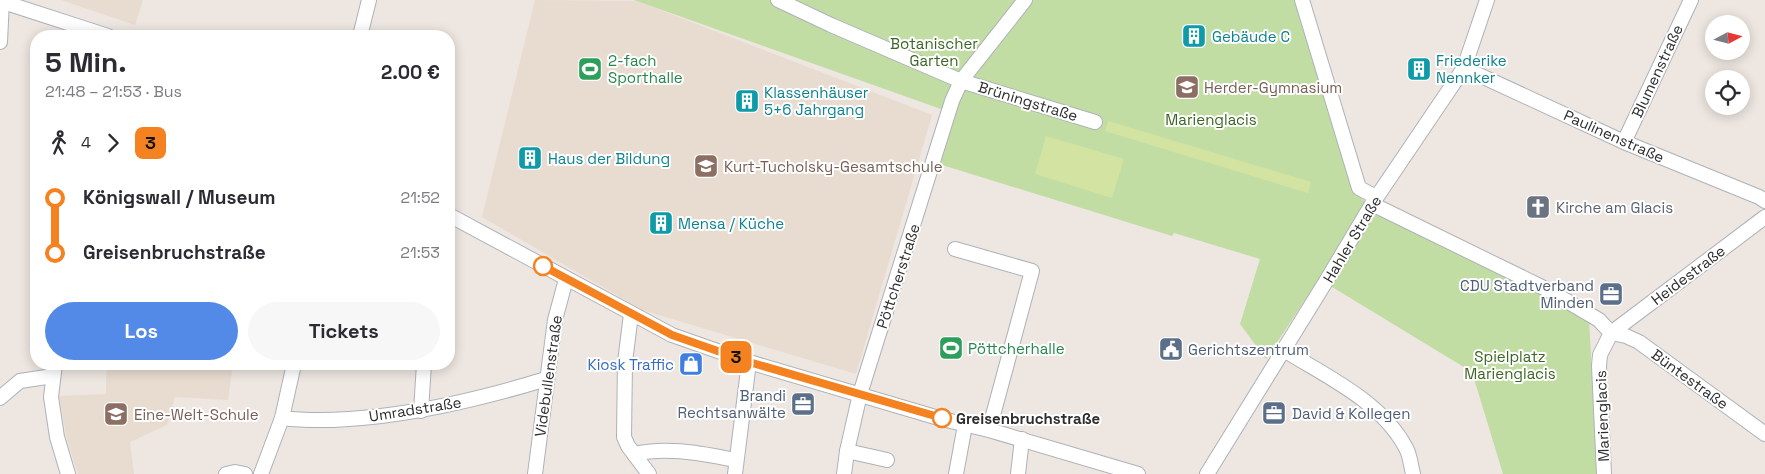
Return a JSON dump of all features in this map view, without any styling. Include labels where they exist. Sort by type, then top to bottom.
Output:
[{"type":"street","points":[[362,30],[369,0]]},
{"type":"street","name":"Brüningstraße","points":[[778,0],[961,81],[1094,122]]},
{"type":"street","points":[[961,81],[1025,0]]},
{"type":"street","points":[[1302,0],[1359,188],[1374,200],[1550,291],[1599,320],[1611,333]]},
{"type":"street","name":"Hahler Straße","points":[[1207,474],[1374,200],[1464,68],[1487,0]]},
{"type":"street","name":"Blumenstraße","points":[[1624,142],[1690,0]]},
{"type":"street","points":[[0,42],[1,1],[90,30]]},
{"type":"street","name":"Paulinenstraße","points":[[1464,68],[1624,142],[1765,201]]},
{"type":"street","name":"Pöttcherstraße","points":[[844,474],[847,451],[860,394],[947,116],[961,81]]},
{"type":"street","name":"Heidestraße","points":[[1611,333],[1765,217]]},
{"type":"street","points":[[455,220],[484,233],[672,335],[749,362],[1022,439],[1138,474]]},
{"type":"street","points":[[956,249],[1032,271],[989,430]]},
{"type":"street","name":"Videbullenstraße","points":[[535,474],[555,320],[566,279]]},
{"type":"street","points":[[631,314],[625,362],[624,437],[649,474]]},
{"type":"street","name":"Büntestraße","points":[[1611,333],[1626,336],[1639,342],[1765,434]]},
{"type":"street","name":"Marienglacis","points":[[1604,474],[1599,366],[1600,355],[1611,333]]},
{"type":"street","points":[[1284,350],[1369,404],[1390,424],[1407,449],[1414,474]]},
{"type":"street","points":[[735,474],[749,362]]},
{"type":"street","points":[[0,398],[20,381],[54,370],[51,397],[57,437],[68,474]]},
{"type":"street","points":[[261,474],[282,418],[293,370]]},
{"type":"street","points":[[421,411],[424,370]]},
{"type":"street","name":"Umradstraße","points":[[282,418],[321,421],[421,411],[489,396],[546,378]]},
{"type":"street","points":[[956,474],[965,424]]},
{"type":"street","points":[[1018,474],[1022,439]]},
{"type":"street","points":[[634,454],[661,450],[705,454],[736,460]]},
{"type":"street","points":[[847,451],[888,460]]},
{"type":"street","points":[[226,474],[235,472],[245,474]]},
{"type":"shaded area","points":[[61,0],[143,0],[135,25]]},
{"type":"shaded area","name":"Kurt-Tucholsky-Gesamtschule","points":[[535,0],[637,1],[932,115],[856,374],[642,310],[482,217]]},
{"type":"shaded area","name":"Eine-Welt-Schule","points":[[107,370],[232,370],[228,400],[175,397],[167,425],[130,442],[134,474],[78,474],[67,440],[59,396],[106,394]]},
{"type":"green space","name":"Marienglacis","points":[[634,0],[1303,0],[1355,191],[1364,201],[1589,318],[1597,474],[1503,474],[1472,372],[1319,279],[1266,359],[1240,324],[1260,259],[1174,233],[1172,236],[939,164],[955,114]]},
{"type":"green space","points":[[1108,121],[1311,182],[1308,193],[1105,131]]},
{"type":"green space","points":[[1046,136],[1124,159],[1112,198],[1035,174]]},
{"type":"bus line","name":"3","points":[[543,266],[672,335],[749,362],[942,418]]},
{"type":"place","name":"Gebäude C","points":[[1194,36]]},
{"type":"place","name":"2-fach Sporthalle","points":[[590,69]]},
{"type":"place","name":"Friederike Nennker","points":[[1419,69]]},
{"type":"place","name":"Herder-Gymnasium","points":[[1187,87]]},
{"type":"place","name":"Klassenhäuser 5+6 Jahrgang","points":[[747,101]]},
{"type":"place","name":"Haus der Bildung","points":[[530,158]]},
{"type":"place","name":"Kurt-Tucholsky-Gesamtschule","points":[[706,166]]},
{"type":"place","name":"Kirche am Glacis","points":[[1538,207]]},
{"type":"place","name":"Mensa / Küche","points":[[661,223]]},
{"type":"place","name":"CDU Stadtverband Minden","points":[[1611,294]]},
{"type":"place","name":"Pöttcherhalle","points":[[951,348]]},
{"type":"place","name":"Gerichtszentrum","points":[[1171,349]]},
{"type":"place","name":"Kiosk Traffic","points":[[691,364]]},
{"type":"place","name":"Brandi Rechtsanwälte","points":[[803,404]]},
{"type":"place","name":"David & Kollegen","points":[[1274,413]]},
{"type":"place","name":"Eine-Welt-Schule","points":[[116,414]]},
{"type":"place","name":"Greisenbruchstraße","points":[[942,418]]},
{"type":"park label","name":"Botanischer Garten","points":[[934,52]]},
{"type":"park label","name":"Spielplatz Marienglacis","points":[[1510,364]]}]
